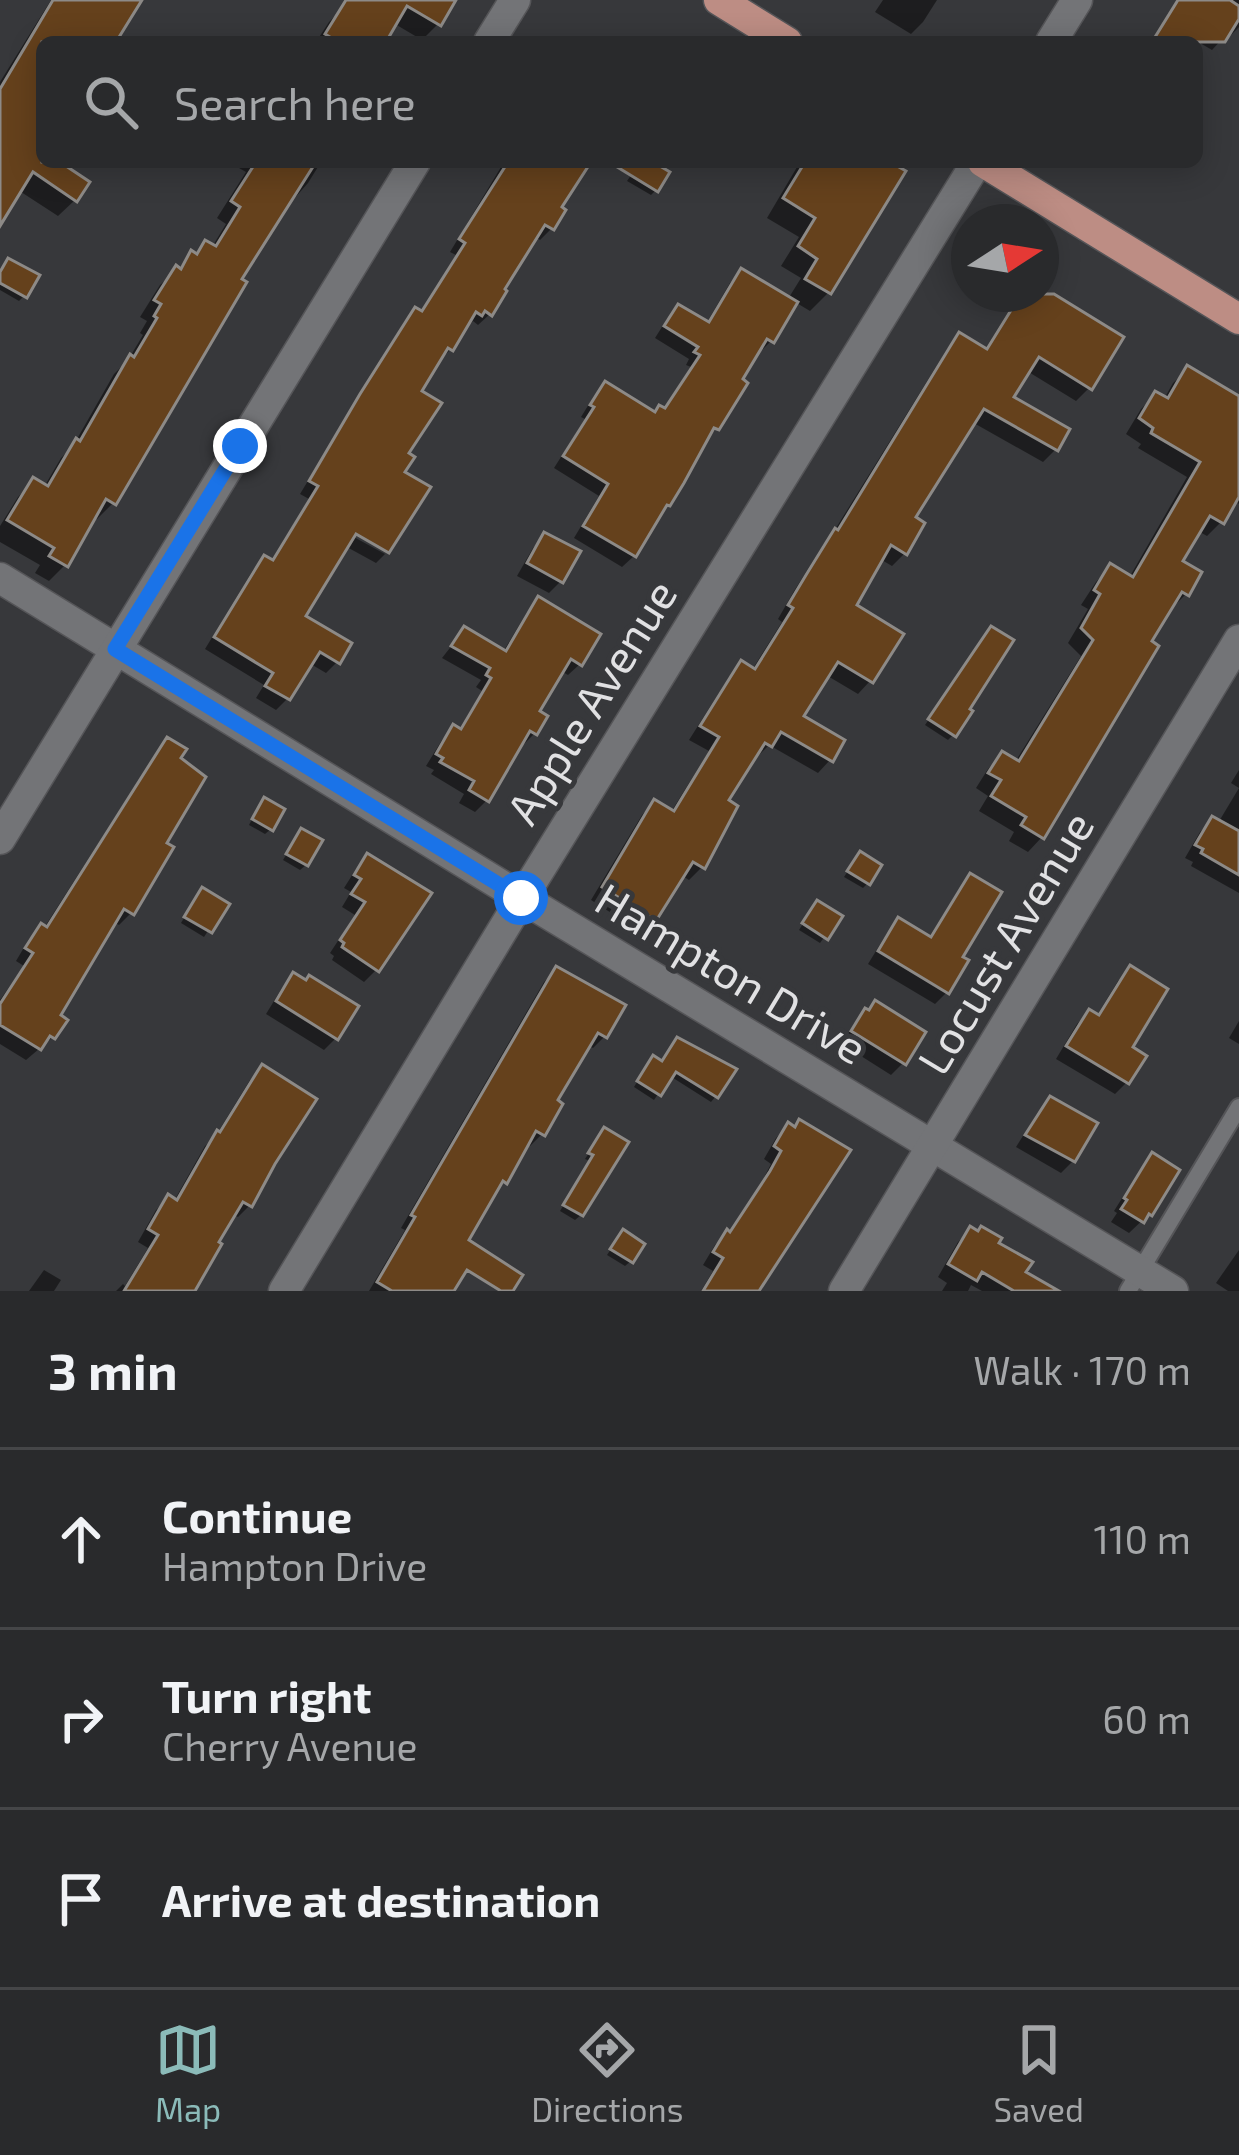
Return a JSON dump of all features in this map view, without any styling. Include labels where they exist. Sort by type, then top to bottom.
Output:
[{"type":"main road","points":[[719,0],[777,36]]},
{"type":"main road","points":[[990,168],[1239,319]]},
{"type":"street","points":[[493,36],[514,0]]},
{"type":"street","points":[[1055,36],[1077,0]]},
{"type":"street","points":[[0,839],[411,168]]},
{"type":"street","name":"Apple Avenue","points":[[284,1291],[521,898],[976,168]]},
{"type":"street","name":"Hampton Drive","points":[[0,578],[933,1146],[1134,1281],[1173,1291]]},
{"type":"street","name":"Locust Avenue","points":[[844,1291],[1239,640]]},
{"type":"lane","points":[[1134,1281],[1239,1107]]},
{"type":"building","points":[[53,0],[142,0],[120,36],[36,36],[36,168],[69,168],[90,182],[77,202],[33,172],[0,226],[0,89]]},
{"type":"building","points":[[346,0],[456,0],[441,26],[407,6],[390,36],[325,34]]},
{"type":"building","points":[[1178,0],[1230,0],[1239,6],[1239,19],[1225,42],[1203,42],[1203,36],[1156,36]]},
{"type":"building","points":[[252,168],[312,168],[242,279],[247,282],[116,505],[106,499],[68,567],[49,556],[54,548],[7,520],[33,477],[48,486],[76,438],[80,441],[130,354],[134,357],[157,318],[161,304],[154,300],[176,265],[181,269],[191,250],[197,254],[205,240],[216,246],[240,207],[231,201]]},
{"type":"building","points":[[504,168],[587,168],[562,207],[566,210],[554,230],[545,225],[492,316],[476,312],[422,391],[442,403],[409,453],[415,457],[405,472],[431,487],[389,553],[356,534],[306,616],[352,643],[340,664],[320,652],[290,700],[265,686],[273,673],[214,637],[264,555],[273,560],[318,486],[309,481],[415,307],[422,311],[465,243],[459,239]]},
{"type":"building","points":[[619,168],[670,172],[658,192]]},
{"type":"building","points":[[801,168],[906,171],[831,294],[805,279],[817,259],[798,246],[815,218],[783,198]]},
{"type":"building","points":[[8,258],[40,275],[27,298],[0,283]]},
{"type":"building","points":[[741,268],[798,302],[774,343],[767,339],[743,379],[748,383],[719,430],[714,428],[636,557],[583,526],[608,484],[563,456],[605,381],[655,412],[659,405],[665,408],[700,355],[694,352],[698,347],[664,326],[678,304],[709,322]]},
{"type":"building","points":[[1059,297],[1124,337],[1092,390],[1039,357],[1014,397],[1070,429],[1058,451],[984,409],[916,517],[925,523],[907,555],[891,545],[857,605],[904,634],[873,683],[838,662],[804,716],[845,740],[833,762],[781,732],[772,747],[765,743],[729,800],[738,806],[705,869],[693,862],[656,921],[602,887],[654,799],[674,811],[719,737],[700,726],[741,660],[755,669],[793,608],[788,605],[806,575],[959,332],[987,349],[1010,312],[1059,312]]},
{"type":"building","points":[[1187,365],[1239,396],[1239,497],[1224,524],[1210,516],[1183,561],[1202,572],[1189,596],[1182,592],[1152,641],[1159,646],[1044,839],[1021,825],[1026,817],[991,796],[1001,780],[988,773],[1002,751],[1019,761],[1093,640],[1081,628],[1100,594],[1094,590],[1110,563],[1133,577],[1200,462],[1151,433],[1153,428],[1139,418],[1155,391],[1168,398]]},
{"type":"building","points":[[544,532],[581,551],[563,583],[527,563]]},
{"type":"building","points":[[538,596],[601,634],[582,666],[571,659],[540,711],[548,716],[537,735],[530,731],[489,802],[469,790],[474,781],[440,762],[443,758],[436,754],[453,724],[461,729],[491,678],[486,675],[490,668],[451,646],[464,626],[506,651]]},
{"type":"building","points":[[991,626],[1014,640],[956,737],[928,719]]},
{"type":"building","points":[[167,737],[187,749],[181,758],[206,777],[167,843],[174,847],[134,915],[124,909],[61,1015],[68,1020],[41,1050],[0,1025],[0,1004],[33,953],[25,948],[41,923],[47,927]]},
{"type":"building","points":[[264,797],[285,809],[273,831],[252,819]]},
{"type":"building","points":[[1212,816],[1239,831],[1239,875],[1195,845]]},
{"type":"building","points":[[301,828],[323,840],[308,866],[286,854]]},
{"type":"building","points":[[860,851],[882,865],[870,885],[847,871]]},
{"type":"building","points":[[367,853],[432,893],[379,972],[342,947],[340,940],[365,902],[351,894],[361,879],[354,875]]},
{"type":"building","points":[[970,873],[1002,892],[963,957],[969,960],[949,994],[878,951],[898,917],[931,937]]},
{"type":"building","points":[[202,887],[230,904],[212,933],[184,917]]},
{"type":"building","points":[[817,900],[843,916],[828,940],[802,923]]},
{"type":"building","points":[[1130,965],[1168,989],[1133,1047],[1147,1056],[1129,1084],[1066,1046],[1089,1009],[1099,1015]]},
{"type":"building","points":[[556,966],[626,1005],[607,1038],[598,1033],[558,1100],[563,1104],[545,1136],[536,1131],[469,1240],[523,1275],[513,1291],[501,1291],[467,1270],[454,1291],[392,1291],[377,1282]]},
{"type":"building","points":[[293,972],[306,980],[309,975],[359,1006],[338,1040],[276,1001]]},
{"type":"building","points":[[875,1000],[926,1032],[906,1065],[851,1031]]},
{"type":"building","points":[[677,1037],[737,1069],[718,1098],[676,1072],[661,1096],[637,1081],[653,1055],[662,1061]]},
{"type":"building","points":[[262,1064],[317,1099],[252,1207],[243,1202],[195,1291],[124,1291],[158,1235],[148,1229],[168,1194],[177,1200]]},
{"type":"building","points":[[1050,1096],[1098,1123],[1075,1162],[1025,1135]]},
{"type":"building","points":[[799,1119],[851,1150],[759,1291],[703,1291],[723,1258],[713,1252],[770,1171],[781,1151],[774,1146],[788,1122],[795,1127]]},
{"type":"building","points":[[604,1127],[629,1142],[583,1216],[563,1205]]},
{"type":"building","points":[[1152,1152],[1180,1170],[1144,1223],[1121,1209]]},
{"type":"building","points":[[970,1226],[978,1231],[981,1226],[1002,1238],[999,1243],[1033,1262],[1026,1272],[1059,1291],[1014,1291],[982,1272],[977,1281],[948,1264]]},
{"type":"building","points":[[623,1229],[645,1244],[633,1263],[610,1249]]},
{"type":"route","points":[[240,446],[115,649],[521,898]]}]
